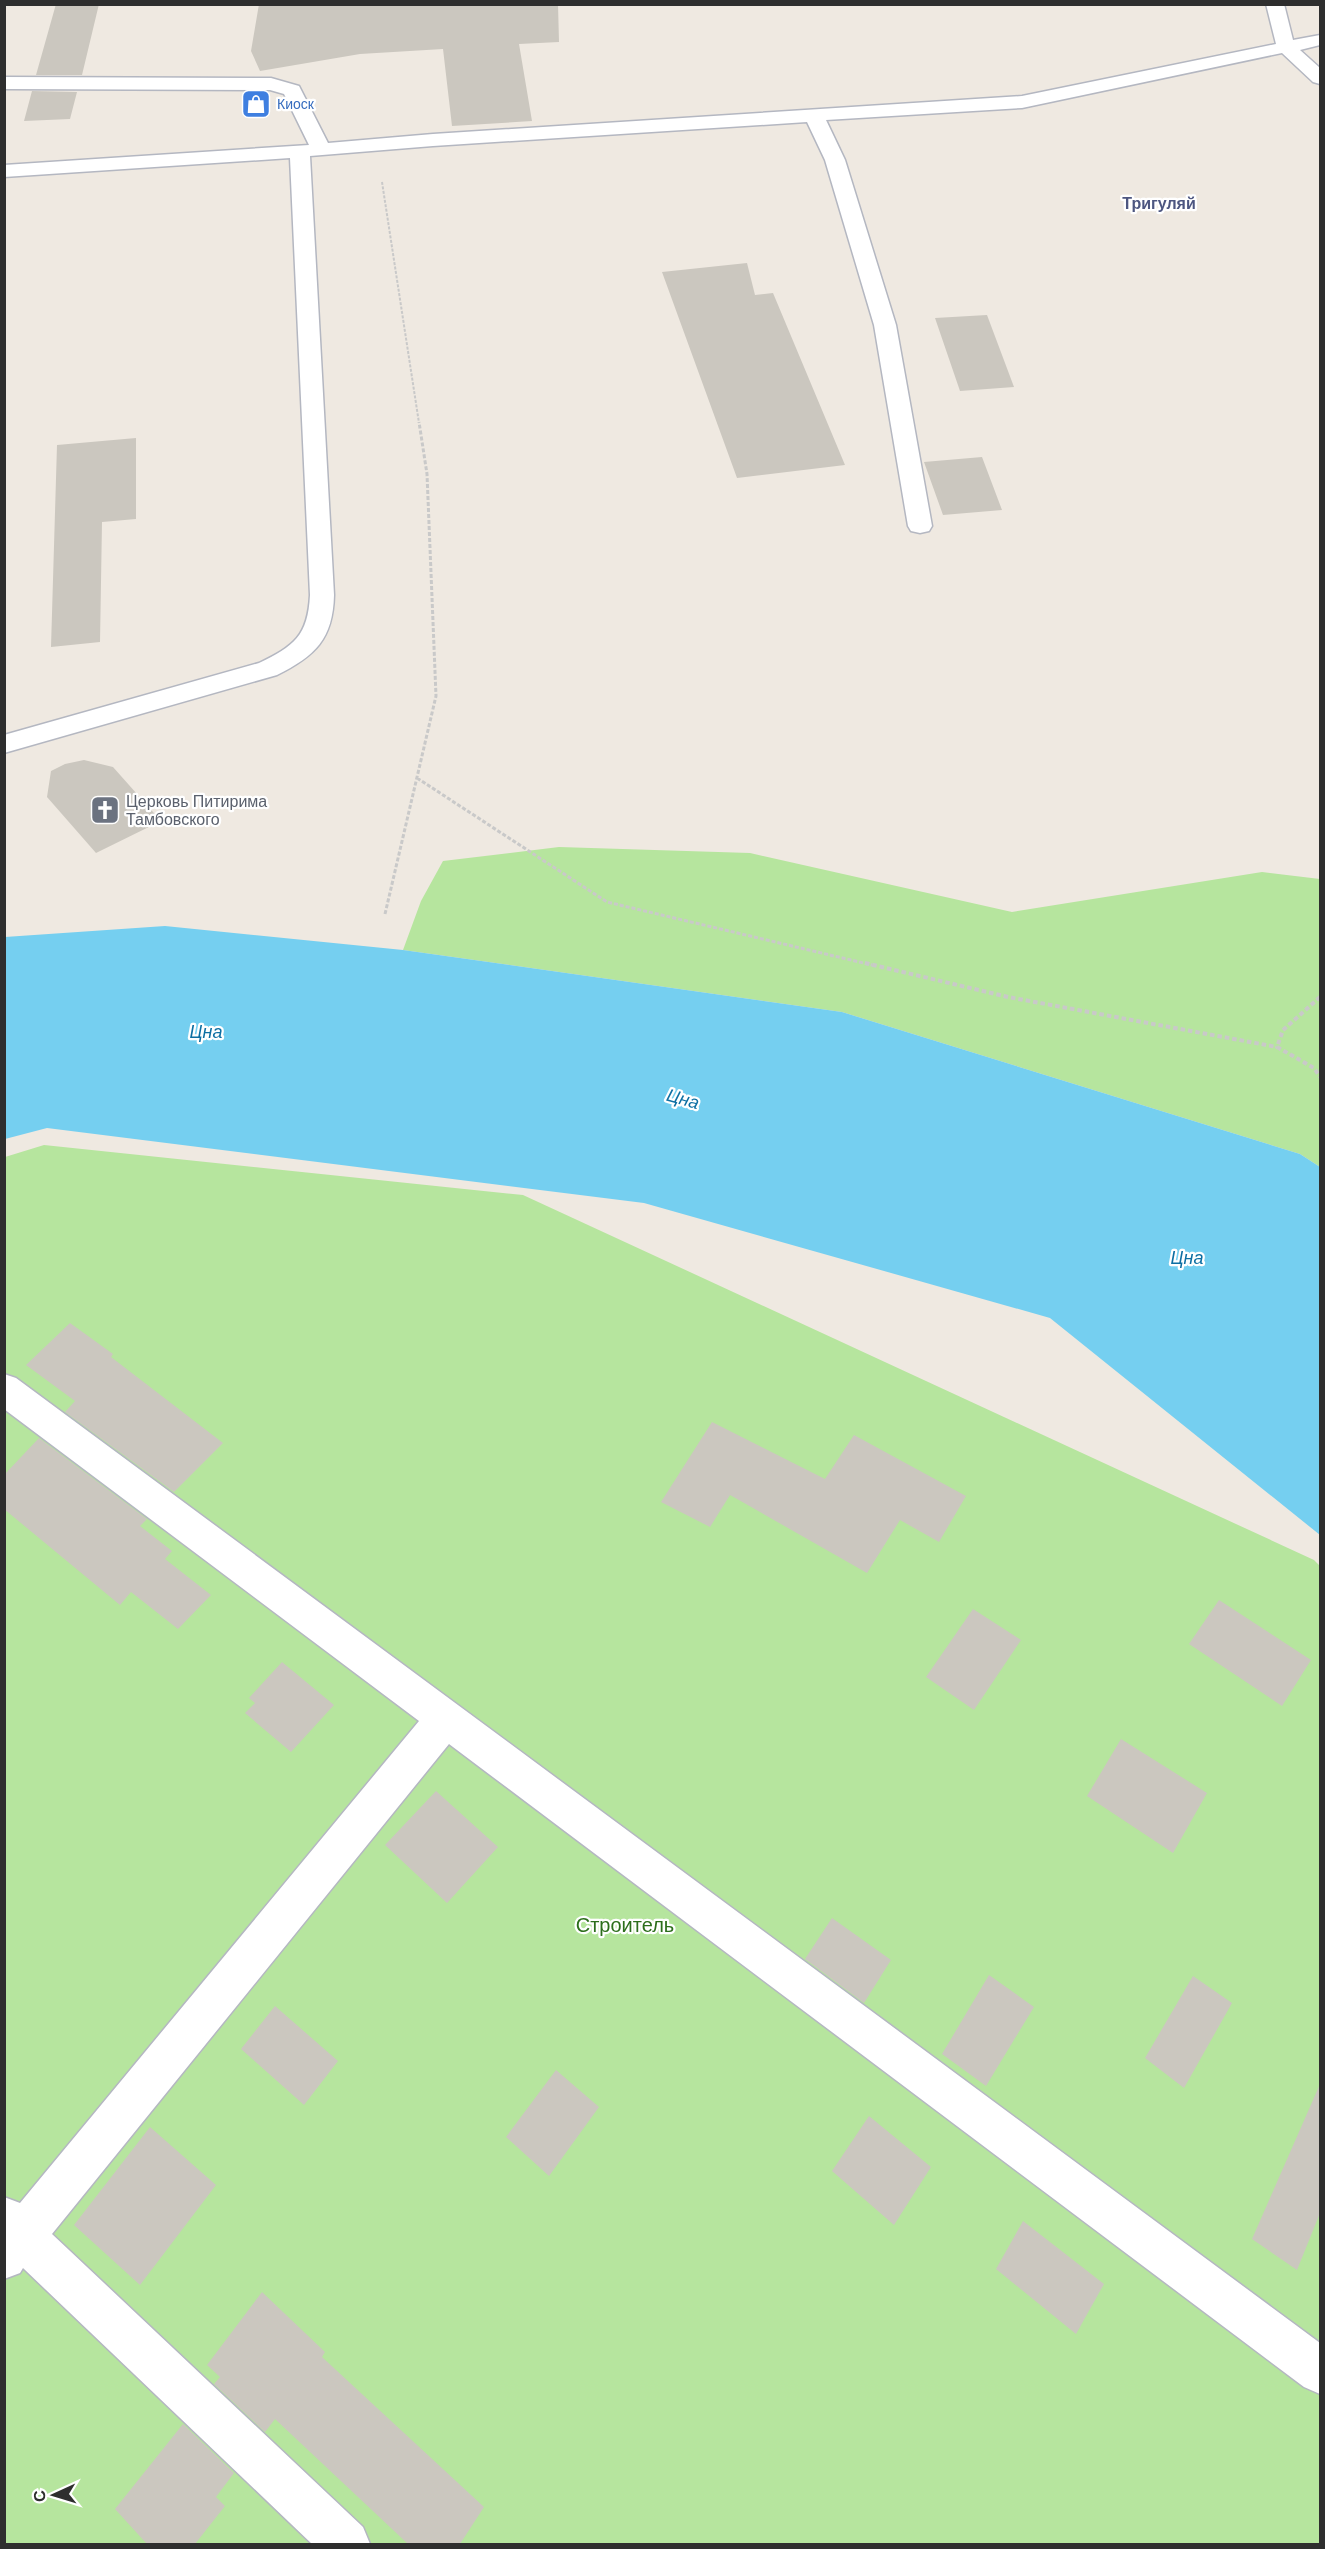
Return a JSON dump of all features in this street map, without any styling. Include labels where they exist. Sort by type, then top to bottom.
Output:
[{"type":"street","points":[[1275,4],[1286,47],[1320,78]]},
{"type":"street","points":[[4,171],[376,146],[433,140],[1022,102],[1320,40]]},
{"type":"street","points":[[4,83],[271,84],[292,90],[310,150],[322,595],[322,616],[315,634],[294,657],[268,669],[4,744]]},
{"type":"street","points":[[814,115],[836,160],[885,325],[920,526]]},
{"type":"street","points":[[4,1389],[1320,2371]]},
{"type":"street","points":[[346,2544],[10,2237],[445,1719]]},
{"type":"path","points":[[376,146],[427,474],[436,696],[386,914]]},
{"type":"path","points":[[417,778],[607,902],[1008,997],[1277,1047],[1314,1068],[1320,1077]]},
{"type":"path","points":[[1277,1047],[1283,1030],[1320,997]]},
{"type":"green space","points":[[559,847],[750,853],[1012,912],[1262,872],[1320,879],[1320,1167],[1300,1154],[842,1012],[403,950],[421,901],[443,861]]},
{"type":"green space","name":"Строитель","points":[[44,1145],[523,1195],[1314,1560],[1320,1566],[1320,2544],[5,2544],[5,1157]]},
{"type":"water","name":"Цна","points":[[165,926],[403,950],[842,1012],[1300,1154],[1320,1167],[1320,1535],[1050,1318],[644,1203],[47,1128],[5,1139],[5,937]]},
{"type":"building","points":[[56,4],[99,4],[82,75],[36,75]]},
{"type":"building","points":[[259,4],[558,4],[559,42],[519,44],[532,121],[452,126],[443,49],[360,54],[260,71],[251,51]]},
{"type":"building","points":[[32,91],[77,92],[70,119],[24,121]]},
{"type":"building","points":[[747,263],[755,295],[773,293],[845,465],[737,478],[662,272]]},
{"type":"building","points":[[987,315],[1014,387],[960,391],[935,318]]},
{"type":"building","points":[[136,438],[136,519],[102,522],[100,642],[51,647],[57,445]]},
{"type":"building","points":[[982,457],[1002,510],[943,515],[924,462]]},
{"type":"building","name":"Церковь Питирима Тамбовского","points":[[84,760],[113,767],[161,821],[96,853],[47,797],[51,771],[65,764]]},
{"type":"building","points":[[70,1323],[113,1354],[111,1357],[223,1443],[174,1492],[65,1412],[75,1401],[26,1365]]},
{"type":"building","points":[[712,1422],[825,1479],[854,1435],[966,1496],[939,1542],[900,1520],[867,1573],[730,1495],[710,1527],[661,1502]]},
{"type":"building","points":[[39,1438],[147,1519],[140,1526],[172,1551],[165,1559],[211,1595],[178,1629],[131,1592],[120,1605],[4,1509],[4,1475]]},
{"type":"building","points":[[1219,1600],[1311,1660],[1282,1706],[1189,1644]]},
{"type":"building","points":[[973,1609],[1021,1640],[974,1710],[926,1677]]},
{"type":"building","points":[[282,1662],[334,1705],[291,1752],[245,1713],[255,1703],[249,1698]]},
{"type":"building","points":[[1121,1739],[1207,1793],[1173,1853],[1087,1796]]},
{"type":"building","points":[[436,1791],[498,1847],[447,1903],[385,1845]]},
{"type":"building","points":[[832,1918],[891,1960],[864,2003],[805,1959]]},
{"type":"building","points":[[989,1975],[1034,2007],[986,2086],[942,2054]]},
{"type":"building","points":[[1193,1976],[1232,2003],[1184,2088],[1145,2058]]},
{"type":"building","points":[[275,2006],[338,2061],[304,2105],[241,2049]]},
{"type":"building","points":[[556,2070],[599,2107],[549,2176],[506,2137]]},
{"type":"building","points":[[1320,2084],[1320,2213],[1297,2270],[1252,2239]]},
{"type":"building","points":[[869,2116],[931,2167],[894,2225],[832,2171]]},
{"type":"building","points":[[150,2127],[216,2185],[140,2285],[74,2225]]},
{"type":"building","points":[[1023,2221],[1104,2284],[1076,2334],[996,2269]]},
{"type":"building","points":[[262,2292],[325,2352],[322,2357],[484,2507],[460,2544],[408,2544],[275,2419],[265,2432],[214,2384],[220,2377],[207,2365]]},
{"type":"building","points":[[183,2424],[234,2473],[216,2497],[225,2506],[195,2544],[147,2544],[115,2509]]},
{"type":"place","name":"Киоск","points":[[256,104]]},
{"type":"place","name":"Церковь Питирима Тамбовского","points":[[105,810]]},
{"type":"district","name":"Тригуляй","points":[[1159,203]]}]
